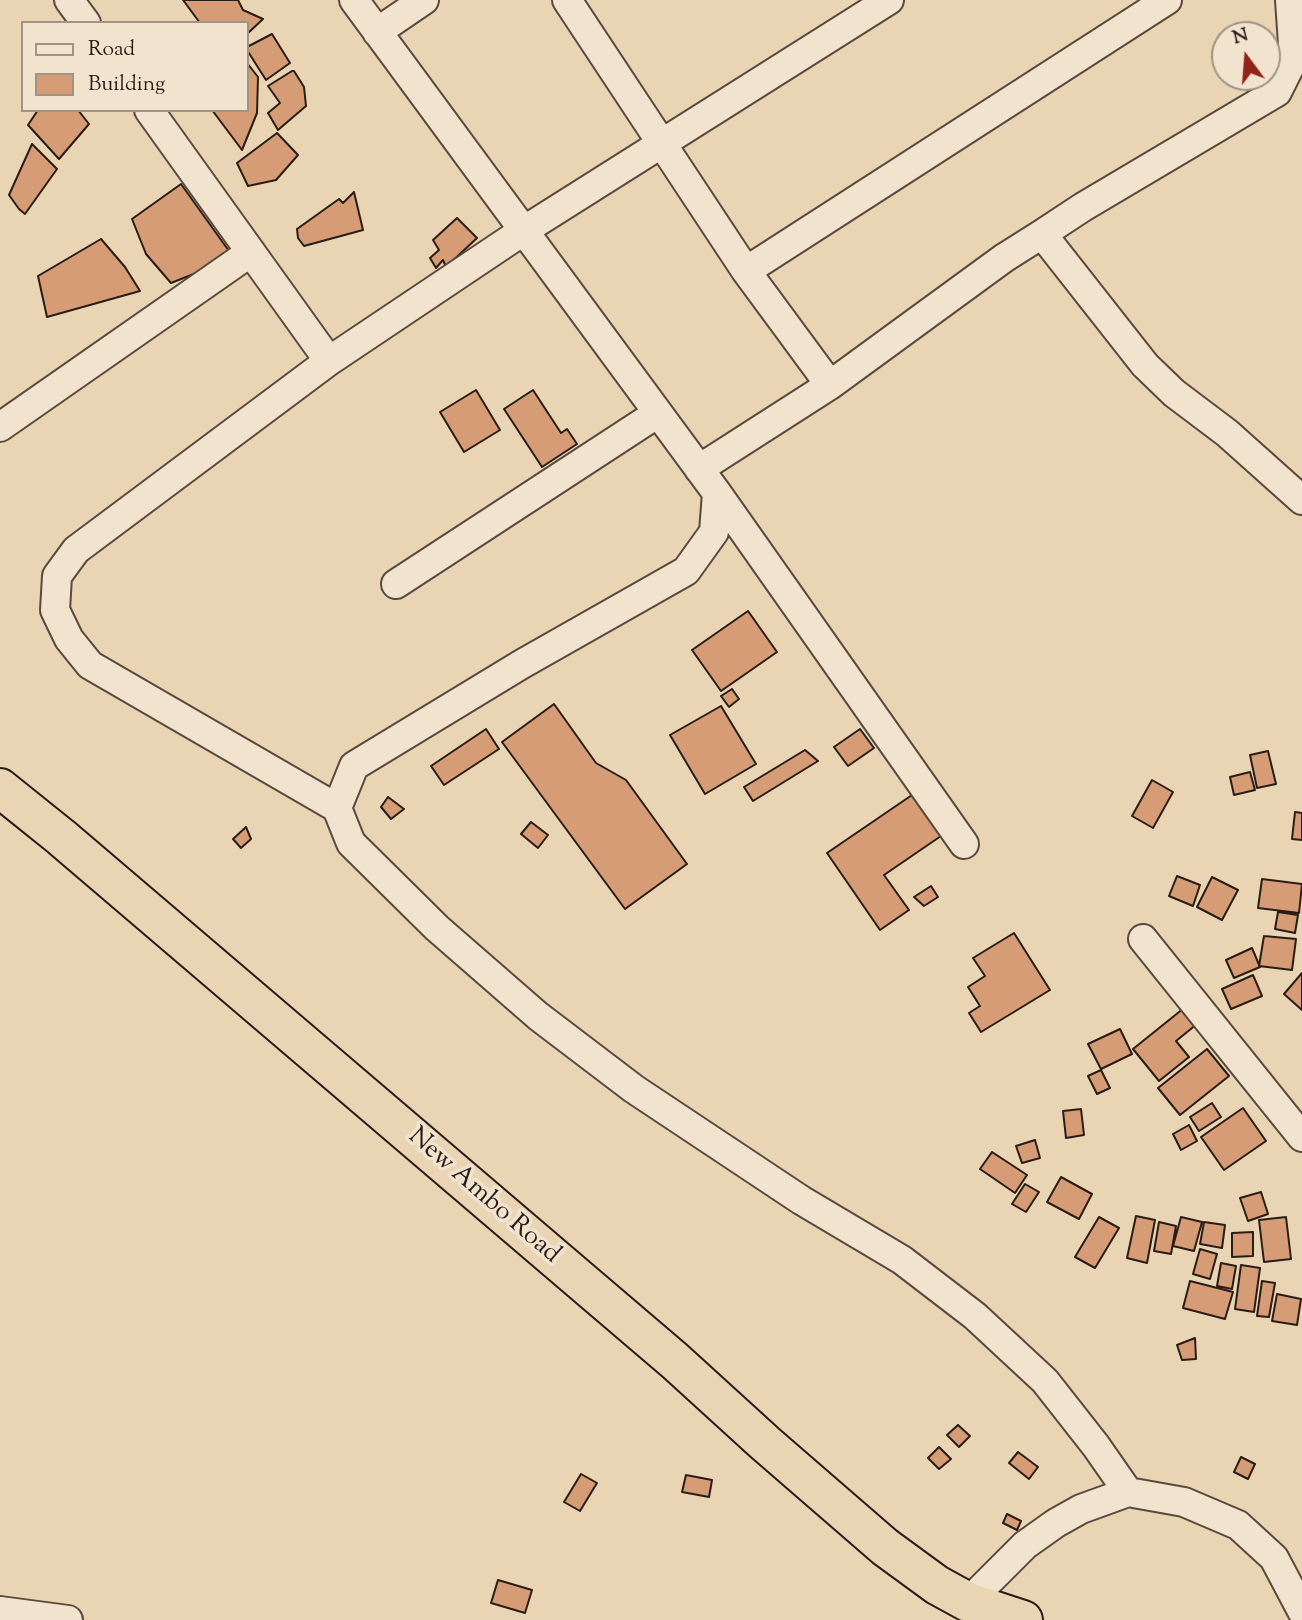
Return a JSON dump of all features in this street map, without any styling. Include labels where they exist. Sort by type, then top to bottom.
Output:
[{"type":"highway","name":"New Ambo Road","points":[[0,788],[61,837],[675,1361],[885,1547],[969,1611],[1023,1620]]},
{"type":"street","points":[[69,0],[85,21]]},
{"type":"street","points":[[354,0],[717,493],[964,844]]},
{"type":"street","points":[[377,32],[424,0]]},
{"type":"street","points":[[567,0],[746,271],[830,385]]},
{"type":"street","points":[[889,0],[523,231],[330,360],[75,550],[57,576],[55,610],[68,639],[90,664],[337,808],[351,843],[436,928],[538,1016],[634,1089],[801,1200],[902,1260],[975,1316],[1045,1381],[1128,1492]]},
{"type":"street","points":[[746,271],[1167,0]]},
{"type":"street","points":[[699,469],[830,385],[1004,258],[1083,207],[1277,92],[1289,68],[1293,44],[1290,0]]},
{"type":"street","points":[[150,112],[330,360]]},
{"type":"street","points":[[1041,234],[1145,365],[1174,393],[1227,433],[1302,500]]},
{"type":"street","points":[[0,427],[251,252]]},
{"type":"street","points":[[396,584],[658,413]]},
{"type":"street","points":[[337,808],[354,766],[522,664],[686,571],[714,531],[717,493]]},
{"type":"street","points":[[1143,940],[1302,1137]]},
{"type":"street","points":[[969,1611],[1025,1545],[1056,1522],[1081,1509],[1128,1492],[1184,1502],[1238,1525],[1274,1558],[1302,1611]]},
{"type":"street","points":[[0,1611],[68,1620]]},
{"type":"building","points":[[183,0],[238,0],[243,10],[263,19],[248,33],[248,21],[199,21]]},
{"type":"building","points":[[272,34],[290,63],[266,80],[248,52],[248,46]]},
{"type":"building","points":[[248,64],[258,77],[257,113],[242,150],[214,112],[248,112]]},
{"type":"building","points":[[292,71],[304,87],[306,106],[278,130],[268,113],[280,103],[268,86]]},
{"type":"building","points":[[37,112],[80,112],[89,124],[59,159],[28,125]]},
{"type":"building","points":[[277,133],[298,155],[276,180],[248,186],[237,163]]},
{"type":"building","points":[[32,144],[57,169],[25,214],[9,195]]},
{"type":"building","points":[[181,184],[234,258],[171,283],[146,254],[132,219]]},
{"type":"building","points":[[354,192],[363,230],[304,246],[298,238],[297,229],[339,199],[343,203]]},
{"type":"building","points":[[457,218],[477,238],[446,267],[443,260],[436,268],[430,258],[439,250],[433,240]]},
{"type":"building","points":[[101,239],[125,267],[140,291],[47,317],[38,276]]},
{"type":"building","points":[[476,390],[500,430],[464,452],[440,412]]},
{"type":"building","points":[[533,390],[561,433],[567,429],[577,444],[542,467],[504,409]]},
{"type":"building","points":[[748,611],[777,652],[721,691],[692,650]]},
{"type":"building","points":[[732,689],[739,699],[729,707],[721,696]]},
{"type":"building","points":[[554,704],[596,763],[626,780],[687,864],[625,909],[502,742]]},
{"type":"building","points":[[721,706],[756,764],[705,794],[670,735]]},
{"type":"building","points":[[486,729],[499,749],[444,785],[431,766]]},
{"type":"building","points":[[860,729],[874,748],[848,766],[834,747]]},
{"type":"building","points":[[805,750],[818,761],[753,801],[744,787]]},
{"type":"building","points":[[1268,751],[1276,784],[1257,788],[1250,755]]},
{"type":"building","points":[[1250,772],[1255,790],[1234,795],[1230,777]]},
{"type":"building","points":[[1152,780],[1173,792],[1153,828],[1132,816]]},
{"type":"building","points":[[912,795],[941,836],[884,875],[909,910],[880,930],[827,853]]},
{"type":"building","points":[[388,797],[404,809],[391,819],[381,807]]},
{"type":"building","points":[[1295,812],[1302,813],[1302,840],[1292,839]]},
{"type":"building","points":[[531,822],[548,835],[538,848],[521,834]]},
{"type":"building","points":[[246,827],[251,839],[241,848],[233,839]]},
{"type":"building","points":[[1177,876],[1200,885],[1193,906],[1169,896]]},
{"type":"building","points":[[1212,877],[1238,890],[1222,920],[1197,907]]},
{"type":"building","points":[[1262,879],[1302,884],[1299,913],[1258,908]]},
{"type":"building","points":[[931,886],[938,897],[924,906],[914,897]]},
{"type":"building","points":[[1278,912],[1298,915],[1295,933],[1275,929]]},
{"type":"building","points":[[1014,933],[1050,990],[981,1032],[969,1013],[980,1006],[968,987],[985,976],[973,958]]},
{"type":"building","points":[[1264,936],[1296,939],[1292,970],[1259,966]]},
{"type":"building","points":[[1252,948],[1260,967],[1234,978],[1226,960]]},
{"type":"building","points":[[1302,973],[1302,1010],[1284,994]]},
{"type":"building","points":[[1253,975],[1262,996],[1231,1009],[1222,989]]},
{"type":"building","points":[[1184,1008],[1197,1024],[1176,1041],[1189,1057],[1159,1081],[1133,1049]]},
{"type":"building","points":[[1120,1029],[1132,1054],[1101,1069],[1088,1044]]},
{"type":"building","points":[[1207,1049],[1229,1076],[1180,1115],[1158,1088]]},
{"type":"building","points":[[1101,1070],[1110,1088],[1097,1094],[1088,1076]]},
{"type":"building","points":[[1212,1103],[1221,1117],[1199,1131],[1190,1117]]},
{"type":"building","points":[[1243,1108],[1266,1141],[1224,1170],[1201,1137]]},
{"type":"building","points":[[1081,1109],[1084,1135],[1066,1138],[1063,1111]]},
{"type":"building","points":[[1189,1125],[1197,1141],[1181,1150],[1173,1134]]},
{"type":"building","points":[[1035,1140],[1040,1158],[1022,1163],[1016,1146]]},
{"type":"building","points":[[992,1152],[1027,1175],[1015,1193],[980,1169]]},
{"type":"building","points":[[1061,1177],[1092,1194],[1079,1219],[1047,1202]]},
{"type":"building","points":[[1025,1184],[1039,1192],[1026,1212],[1012,1204]]},
{"type":"building","points":[[1261,1192],[1268,1214],[1248,1221],[1240,1198]]},
{"type":"building","points":[[1136,1216],[1155,1220],[1147,1263],[1127,1258]]},
{"type":"building","points":[[1099,1217],[1119,1228],[1095,1268],[1075,1257]]},
{"type":"building","points":[[1181,1217],[1202,1222],[1194,1251],[1173,1246]]},
{"type":"building","points":[[1286,1217],[1291,1259],[1264,1262],[1259,1220]]},
{"type":"building","points":[[1159,1222],[1176,1226],[1171,1254],[1154,1251]]},
{"type":"building","points":[[1204,1222],[1225,1225],[1222,1248],[1200,1244]]},
{"type":"building","points":[[1253,1232],[1253,1256],[1232,1257],[1232,1233]]},
{"type":"building","points":[[1200,1249],[1217,1254],[1210,1279],[1193,1274]]},
{"type":"building","points":[[1221,1263],[1236,1266],[1232,1289],[1217,1286]]},
{"type":"building","points":[[1241,1265],[1260,1268],[1254,1312],[1235,1309]]},
{"type":"building","points":[[1190,1281],[1233,1292],[1225,1319],[1183,1308]]},
{"type":"building","points":[[1262,1281],[1275,1283],[1269,1317],[1257,1316]]},
{"type":"building","points":[[1277,1294],[1301,1299],[1297,1325],[1272,1321]]},
{"type":"building","points":[[1195,1338],[1196,1359],[1182,1360],[1177,1345]]},
{"type":"building","points":[[958,1425],[970,1436],[959,1447],[947,1435]]},
{"type":"building","points":[[939,1447],[951,1459],[939,1469],[928,1458]]},
{"type":"building","points":[[1018,1452],[1038,1467],[1029,1479],[1009,1463]]},
{"type":"building","points":[[1241,1457],[1255,1464],[1248,1479],[1234,1472]]},
{"type":"building","points":[[581,1474],[597,1483],[580,1511],[564,1502]]},
{"type":"building","points":[[686,1475],[712,1480],[709,1497],[682,1492]]},
{"type":"building","points":[[1007,1514],[1021,1521],[1017,1530],[1003,1523]]},
{"type":"building","points":[[498,1580],[532,1590],[525,1613],[491,1603]]}]
